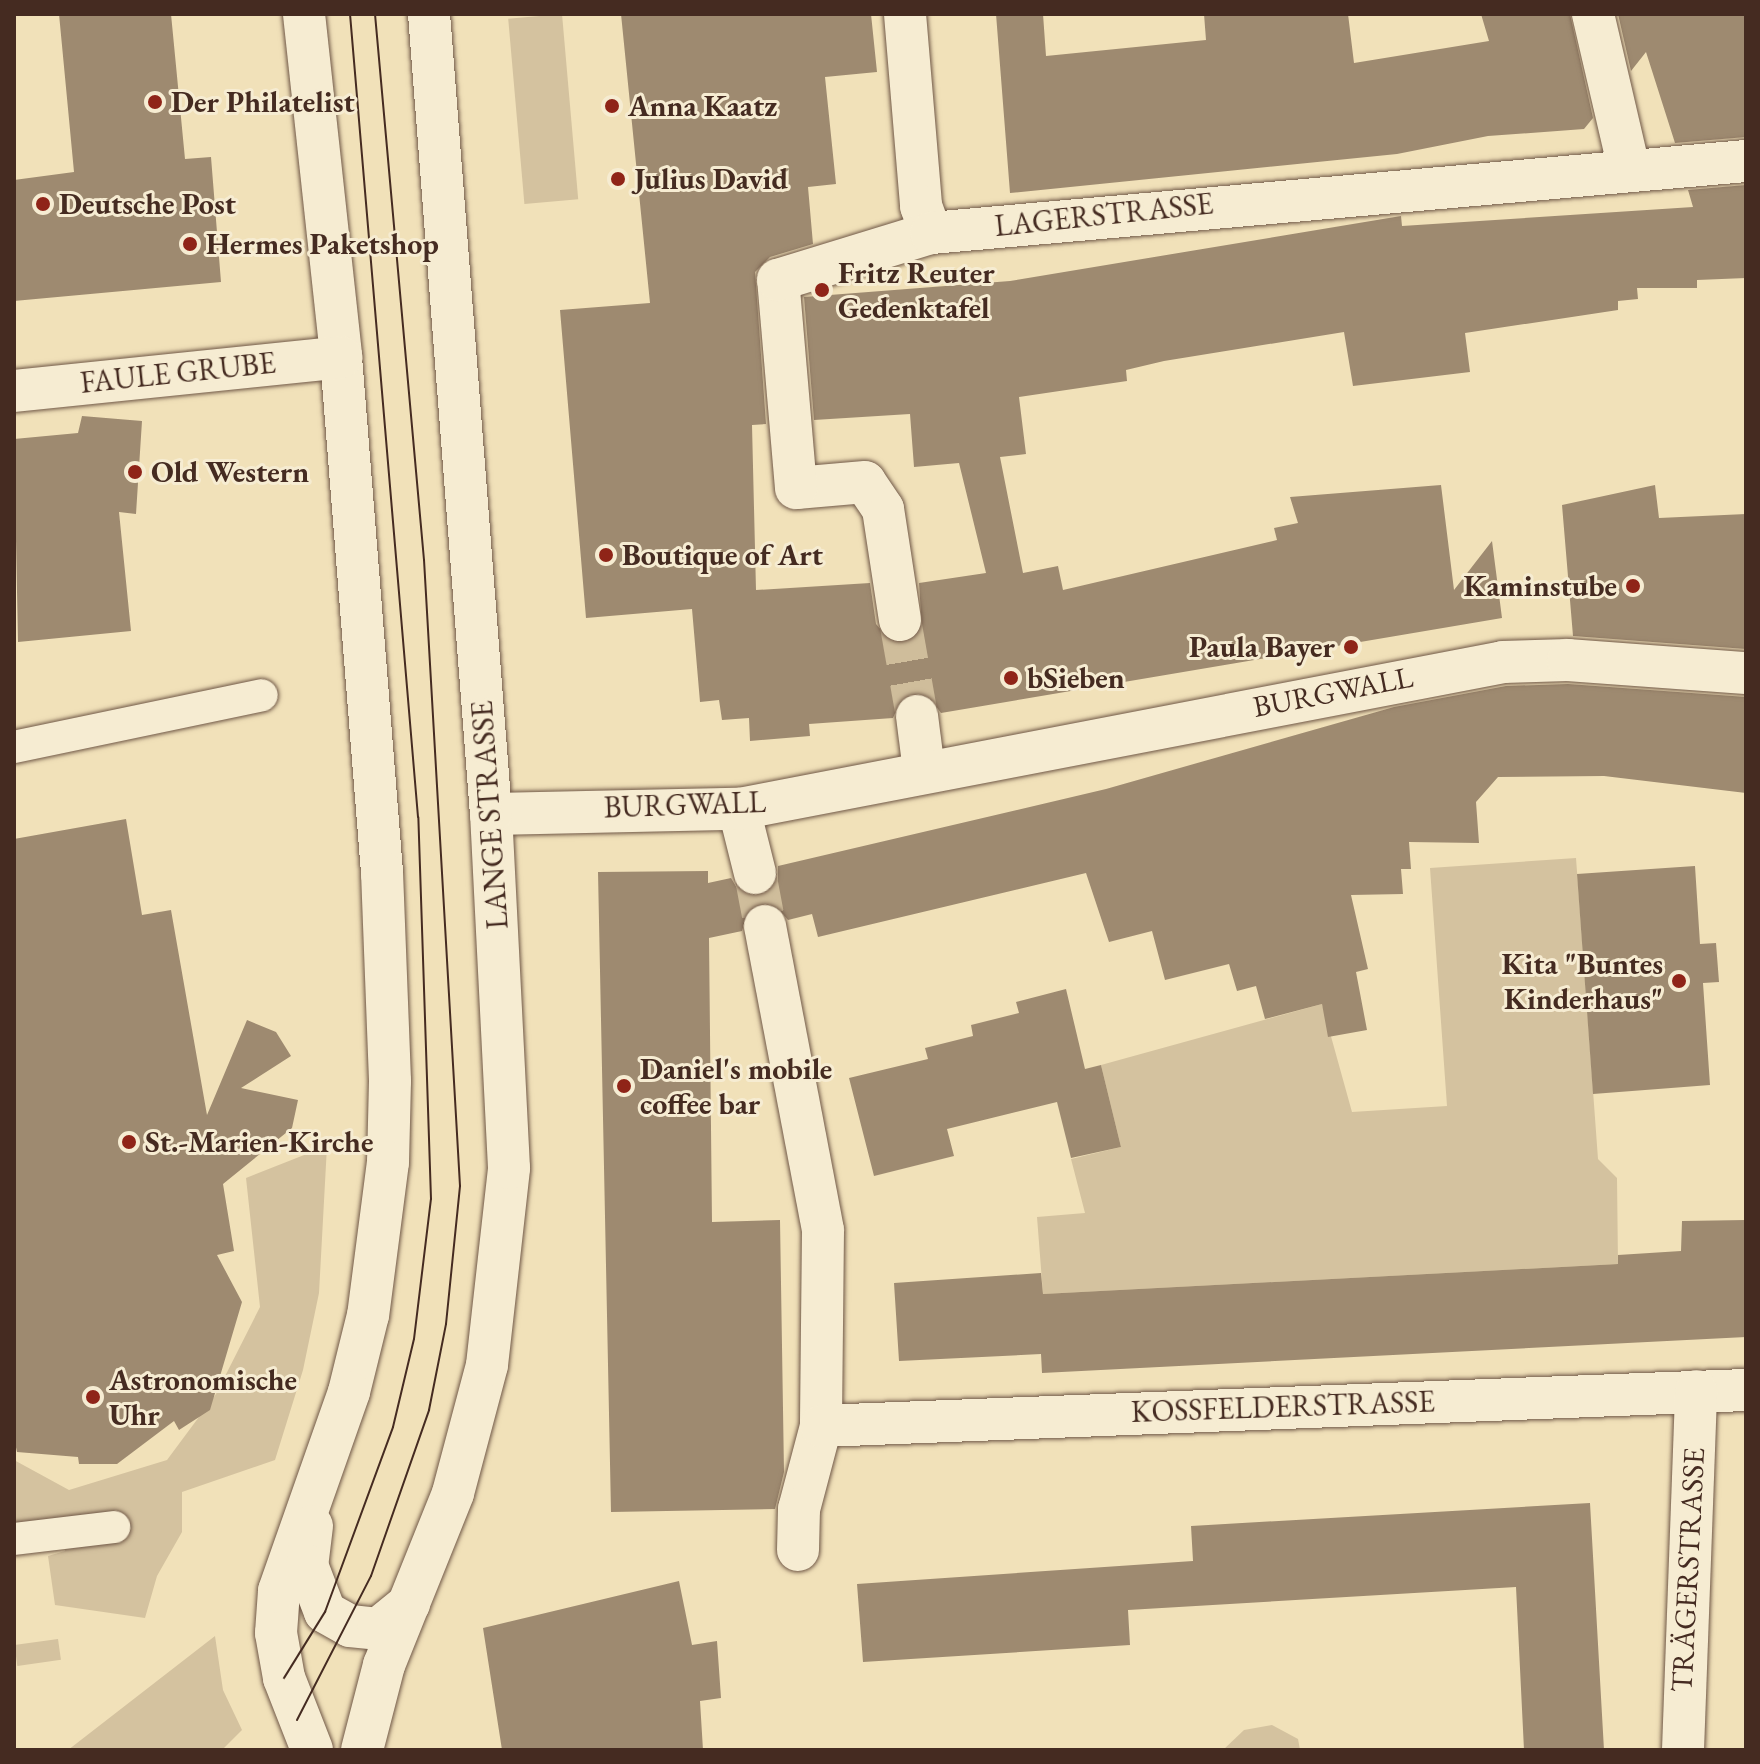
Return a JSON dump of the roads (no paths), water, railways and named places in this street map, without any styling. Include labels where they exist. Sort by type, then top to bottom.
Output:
[{"type":"street","name":"LANGE STRASSE","points":[[304,14],[341,357],[382,872],[390,1081],[388,1162],[368,1315],[316,1494],[307,1565],[325,1612],[350,1626],[378,1629],[409,1604]]},
{"type":"street","name":"LANGE STRASSE","points":[[362,1750],[384,1665],[453,1493],[487,1365],[503,1266],[509,1168],[491,814],[429,14]]},
{"type":"street","points":[[905,14],[921,206],[931,233]]},
{"type":"street","points":[[1593,14],[1629,169]]},
{"type":"street","name":"LAGERSTRASSE","points":[[900,620],[883,509],[865,482],[796,488],[778,280],[931,233],[1746,161]]},
{"type":"street","name":"FAULE GRUBE","points":[[14,391],[341,357]]},
{"type":"street","name":"BURGWALL","points":[[491,814],[739,809],[1503,662],[1568,660],[1746,673]]},
{"type":"street","points":[[14,747],[262,695]]},
{"type":"street","points":[[917,716],[924,771]]},
{"type":"street","points":[[739,809],[755,873]]},
{"type":"street","points":[[765,926],[823,1230],[821,1426],[799,1509],[798,1550]]},
{"type":"street","name":"KOSSFELDERSTRASSE","points":[[821,1426],[1746,1390]]},
{"type":"street","name":"TRÄGERSTRASSE","points":[[1683,1750],[1696,1391]]},
{"type":"street","name":"LANGE STRASSE","points":[[312,1750],[284,1678],[276,1633],[293,1541],[316,1494]]},
{"type":"street","points":[[14,1539],[114,1527]]},
{"type":"tunnel","points":[[900,620],[917,716]]},
{"type":"tunnel","points":[[755,873],[765,926]]},
{"type":"tram line","points":[[284,1678],[325,1612],[393,1427],[414,1339],[431,1199],[418,817],[350,14]]},
{"type":"tram line","points":[[297,1720],[371,1576],[429,1410],[446,1324],[460,1186],[424,560],[375,14]]},
{"type":"place","name":"Der Philatelist","points":[[155,102]]},
{"type":"place","name":"Anna Kaatz","points":[[612,106]]},
{"type":"place","name":"Julius David","points":[[618,179]]},
{"type":"place","name":"Deutsche Post","points":[[43,204]]},
{"type":"place","name":"Hermes Paketshop","points":[[190,244]]},
{"type":"place","name":"Fritz Reuter Gedenktafel","points":[[822,290]]},
{"type":"place","name":"Old Western","points":[[135,472]]},
{"type":"place","name":"Boutique of Art","points":[[606,555]]},
{"type":"place","name":"Kaminstube","points":[[1633,586]]},
{"type":"place","name":"Paula Bayer","points":[[1351,647]]},
{"type":"place","name":"bSieben","points":[[1011,678]]},
{"type":"place","name":"Kita \"Buntes Kinderhaus\"","points":[[1679,981]]},
{"type":"place","name":"Daniel's mobile coffee bar","points":[[624,1086]]},
{"type":"place","name":"St.-Marien-Kirche","points":[[129,1142]]},
{"type":"place","name":"Astronomische Uhr","points":[[93,1397]]}]
